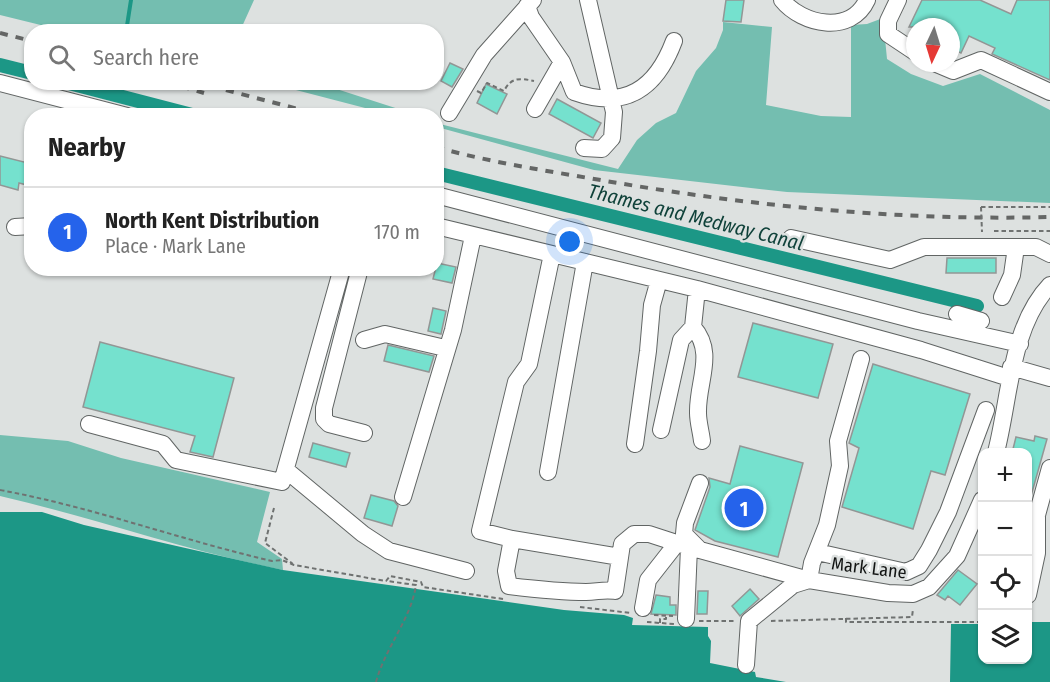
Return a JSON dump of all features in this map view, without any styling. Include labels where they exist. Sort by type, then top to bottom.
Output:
[{"type":"street","points":[[584,148],[602,149],[612,138],[614,112],[588,0]]},
{"type":"street","points":[[782,0],[791,11],[804,19],[825,22],[850,20],[861,10],[867,0]]},
{"type":"street","points":[[897,0],[888,21],[889,35],[906,46]]},
{"type":"street","points":[[530,3],[531,17],[562,62],[574,92],[594,99],[638,93],[653,80],[674,41]]},
{"type":"street","points":[[449,113],[484,55],[530,3]]},
{"type":"street","points":[[960,67],[980,60],[1050,92]]},
{"type":"street","points":[[535,109],[562,62]]},
{"type":"street","points":[[0,83],[24,89]]},
{"type":"street","points":[[27,90],[96,108]]},
{"type":"street","points":[[444,197],[918,321],[1020,344]]},
{"type":"street","points":[[444,228],[658,280],[921,350],[1010,372],[1050,378]]},
{"type":"street","points":[[403,497],[453,330],[473,236]]},
{"type":"street","points":[[791,238],[890,260],[924,247],[1036,247],[1050,254]]},
{"type":"street","points":[[1002,297],[1012,275],[1016,247]]},
{"type":"street","points":[[552,254],[529,364],[516,382],[480,531],[512,539],[620,557]]},
{"type":"street","points":[[548,472],[585,262]]},
{"type":"street","points":[[89,424],[163,444],[176,460],[282,482],[340,276]]},
{"type":"street","points":[[358,276],[324,408],[324,419],[329,424],[364,433]]},
{"type":"street","points":[[635,444],[652,306],[658,280]]},
{"type":"street","points":[[997,448],[1006,413],[1010,372],[1036,303],[1050,285]]},
{"type":"street","points":[[661,430],[681,340],[693,327],[697,290]]},
{"type":"street","points":[[957,314],[981,321]]},
{"type":"street","points":[[693,327],[703,338],[704,363],[698,412],[702,441]]},
{"type":"street","points":[[364,340],[385,334],[446,348]]},
{"type":"street","points":[[512,539],[506,571],[509,586],[590,592],[602,589],[615,591],[622,544],[634,534],[649,534],[809,580],[827,525],[840,466],[838,441],[861,358]]},
{"type":"street","points":[[817,552],[906,572],[919,566],[948,512],[986,410]]},
{"type":"street","points":[[1032,574],[1036,554],[1037,515],[1050,468]]},
{"type":"street","points":[[285,470],[363,534],[389,551],[466,571]]},
{"type":"street","points":[[681,622],[688,546],[684,534],[685,523],[700,483]]},
{"type":"street","name":"Mark Lane","points":[[746,665],[749,621],[793,585],[809,580],[888,593],[913,594],[929,587],[957,556],[981,502]]},
{"type":"street","points":[[643,615],[648,580],[688,546]]},
{"type":"path","points":[[471,87],[481,93],[487,83],[504,91],[509,82],[520,78]]},
{"type":"path","points":[[982,232],[981,207],[1050,207]]},
{"type":"path","points":[[993,231],[1050,231]]},
{"type":"path","points":[[0,490],[68,506],[212,547],[293,564],[265,543],[274,508]]},
{"type":"path","points":[[376,682],[381,665],[413,599],[416,587],[416,585],[386,581]]},
{"type":"path","points":[[660,623],[660,619],[666,619],[666,614]]},
{"type":"path","points":[[643,615],[660,623],[681,622]]},
{"type":"path","points":[[846,617],[846,622],[978,622]]},
{"type":"shaded area","points":[[0,0],[254,0],[243,24],[37,24],[0,15]]},
{"type":"shaded area","points":[[883,18],[887,59],[906,72],[943,86],[980,74],[1050,110],[1050,203],[787,192],[594,170],[444,129],[444,125],[618,169],[637,140],[656,123],[676,113],[696,71],[716,48],[723,30],[723,22],[772,27],[766,105],[821,116],[851,117],[851,25],[867,24]]},
{"type":"shaded area","points":[[296,90],[340,90],[395,108],[365,108]]},
{"type":"shaded area","points":[[0,435],[68,441],[121,458],[270,492],[257,542],[282,559],[283,570],[212,554],[0,496]]},
{"type":"shaded area","points":[[0,512],[42,512],[84,525],[283,570],[564,610],[624,615],[633,618],[632,625],[708,627],[708,636],[711,641],[710,663],[755,672],[756,677],[786,682],[0,682]]},
{"type":"shaded area","points":[[1032,622],[1050,622],[1050,682],[950,682],[951,624],[978,624],[978,664],[1032,664]]},
{"type":"building","points":[[726,0],[744,0],[741,22],[723,21]]},
{"type":"building","points":[[922,0],[980,0],[1011,14],[1017,0],[1050,0],[1050,80],[992,54],[995,48],[969,36],[960,52],[960,18],[913,18]]},
{"type":"building","points":[[450,63],[463,69],[452,87],[444,83],[444,75]]},
{"type":"building","points":[[486,84],[507,94],[497,114],[477,103]]},
{"type":"building","points":[[557,99],[601,123],[593,138],[549,114]]},
{"type":"building","points":[[0,156],[24,162],[24,184],[19,183],[18,190],[0,185]]},
{"type":"building","points":[[947,258],[996,258],[996,273],[946,273]]},
{"type":"building","points":[[444,264],[456,267],[452,283],[433,279],[434,276],[444,276]]},
{"type":"building","points":[[433,308],[446,311],[441,334],[428,331]]},
{"type":"building","points":[[753,323],[833,344],[818,398],[738,377]]},
{"type":"building","points":[[100,342],[234,378],[213,457],[190,452],[195,436],[83,407]]},
{"type":"building","points":[[388,345],[434,356],[429,372],[384,361]]},
{"type":"building","points":[[873,364],[970,394],[945,475],[931,471],[913,529],[842,507],[859,448],[849,443]]},
{"type":"building","points":[[1035,436],[1047,439],[1032,492],[1032,448],[1013,448],[1016,437],[1034,441]]},
{"type":"building","points":[[313,443],[350,453],[346,467],[309,457]]},
{"type":"building","points":[[740,446],[803,463],[778,557],[715,541],[695,530],[710,487],[709,478],[730,484]]},
{"type":"building","points":[[371,495],[394,501],[398,506],[392,526],[364,518]]},
{"type":"building","points":[[958,570],[977,584],[960,605],[948,596],[945,600],[937,595]]},
{"type":"building","points":[[750,589],[759,599],[740,616],[732,606]]},
{"type":"building","points":[[698,591],[708,591],[707,614],[697,614]]},
{"type":"building","points":[[656,595],[670,597],[670,605],[676,605],[676,615],[651,614]]},
{"type":"waterway","points":[[127,24],[131,0]]},
{"type":"waterway","name":"Thames and Medway Canal","points":[[0,65],[24,71]]},
{"type":"waterway","name":"Thames and Medway Canal","points":[[96,90],[165,108]]},
{"type":"waterway","points":[[117,97],[118,90]]},
{"type":"waterway","name":"Thames and Medway Canal","points":[[444,175],[977,306]]},
{"type":"railway","points":[[0,33],[24,39]]},
{"type":"railway","points":[[194,90],[204,93]]},
{"type":"railway","points":[[226,90],[294,108]]},
{"type":"railway","points":[[444,149],[542,170],[716,198],[883,214],[938,217],[1050,217]]},
{"type":"place","name":"North Kent Distribution","points":[[744,508]]}]
